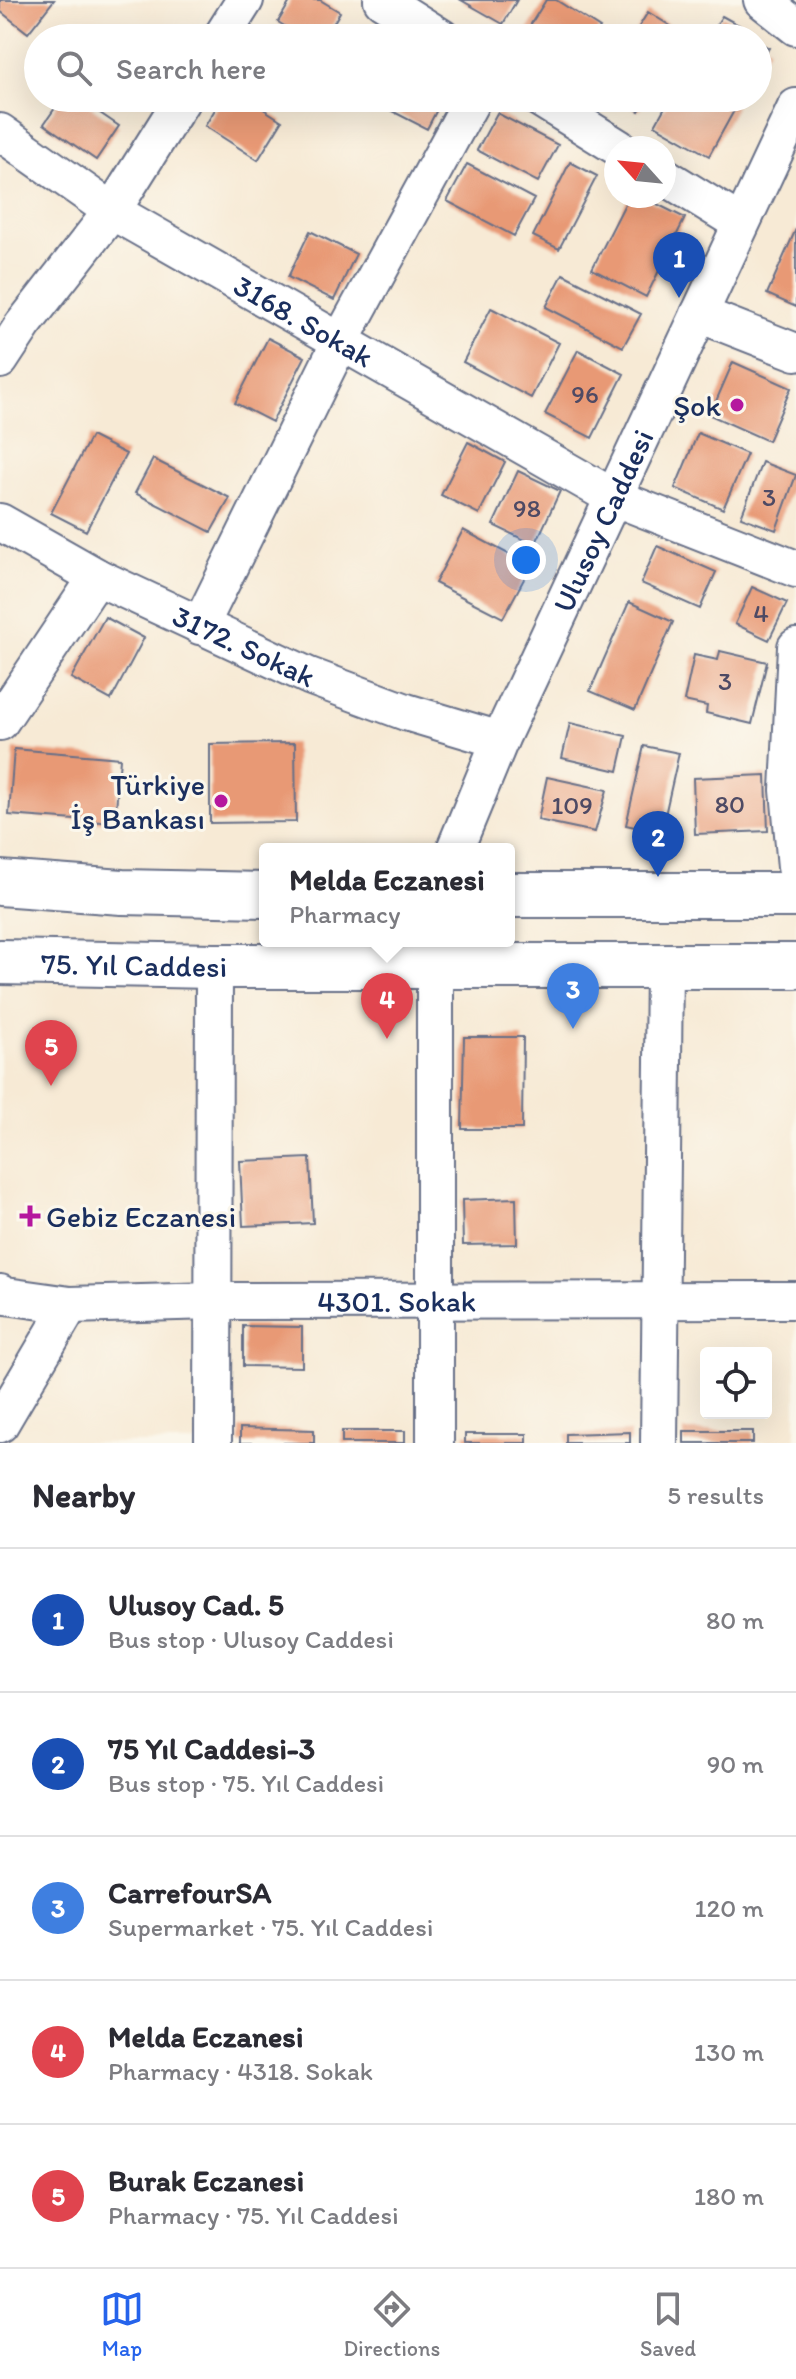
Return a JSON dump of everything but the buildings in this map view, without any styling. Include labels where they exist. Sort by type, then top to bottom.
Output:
[{"type":"main road","points":[[0,883],[122,892],[259,895]]},
{"type":"main road","points":[[515,895],[796,895]]},
{"type":"main road","name":"75. Yıl Caddesi","points":[[0,962],[214,966],[796,966]]},
{"type":"street","points":[[230,24],[245,0]]},
{"type":"street","points":[[382,0],[420,24]]},
{"type":"street","points":[[762,0],[796,27]]},
{"type":"street","name":"Ulusoy Caddesi","points":[[457,843],[500,740],[796,107]]},
{"type":"street","points":[[0,360],[12,319],[112,211],[174,112]]},
{"type":"street","points":[[200,626],[341,340],[465,112]]},
{"type":"street","points":[[561,112],[604,139]]},
{"type":"street","name":"3168. Sokak","points":[[0,132],[112,211],[613,497],[796,569]]},
{"type":"street","points":[[676,183],[740,223]]},
{"type":"street","points":[[699,314],[796,352]]},
{"type":"street","name":"3172. Sokak","points":[[0,522],[97,577],[309,676],[406,712],[500,740]]},
{"type":"street","points":[[0,722],[97,577]]},
{"type":"street","points":[[796,647],[789,790],[796,867]]},
{"type":"street","points":[[213,1443],[214,966]]},
{"type":"street","points":[[435,966],[435,1443]]},
{"type":"street","points":[[659,1443],[664,966]]},
{"type":"street","name":"4301. Sokak","points":[[0,1293],[70,1305],[213,1301],[796,1300]]},
{"type":"street","points":[[0,1424],[70,1305]]},
{"type":"place","name":"Ulusoy Cad. 5","points":[[679,298]]},
{"type":"place","name":"Şok","points":[[737,405]]},
{"type":"place","name":"Türkiye İş Bankası","points":[[221,801]]},
{"type":"place","name":"75 Yıl Caddesi-3","points":[[658,877]]},
{"type":"place","name":"CarrefourSA","points":[[573,1029]]},
{"type":"place","name":"Melda Eczanesi","points":[[387,1039]]},
{"type":"place","name":"Burak Eczanesi","points":[[51,1086]]},
{"type":"place","name":"Gebiz Eczanesi","points":[[30,1216]]}]
